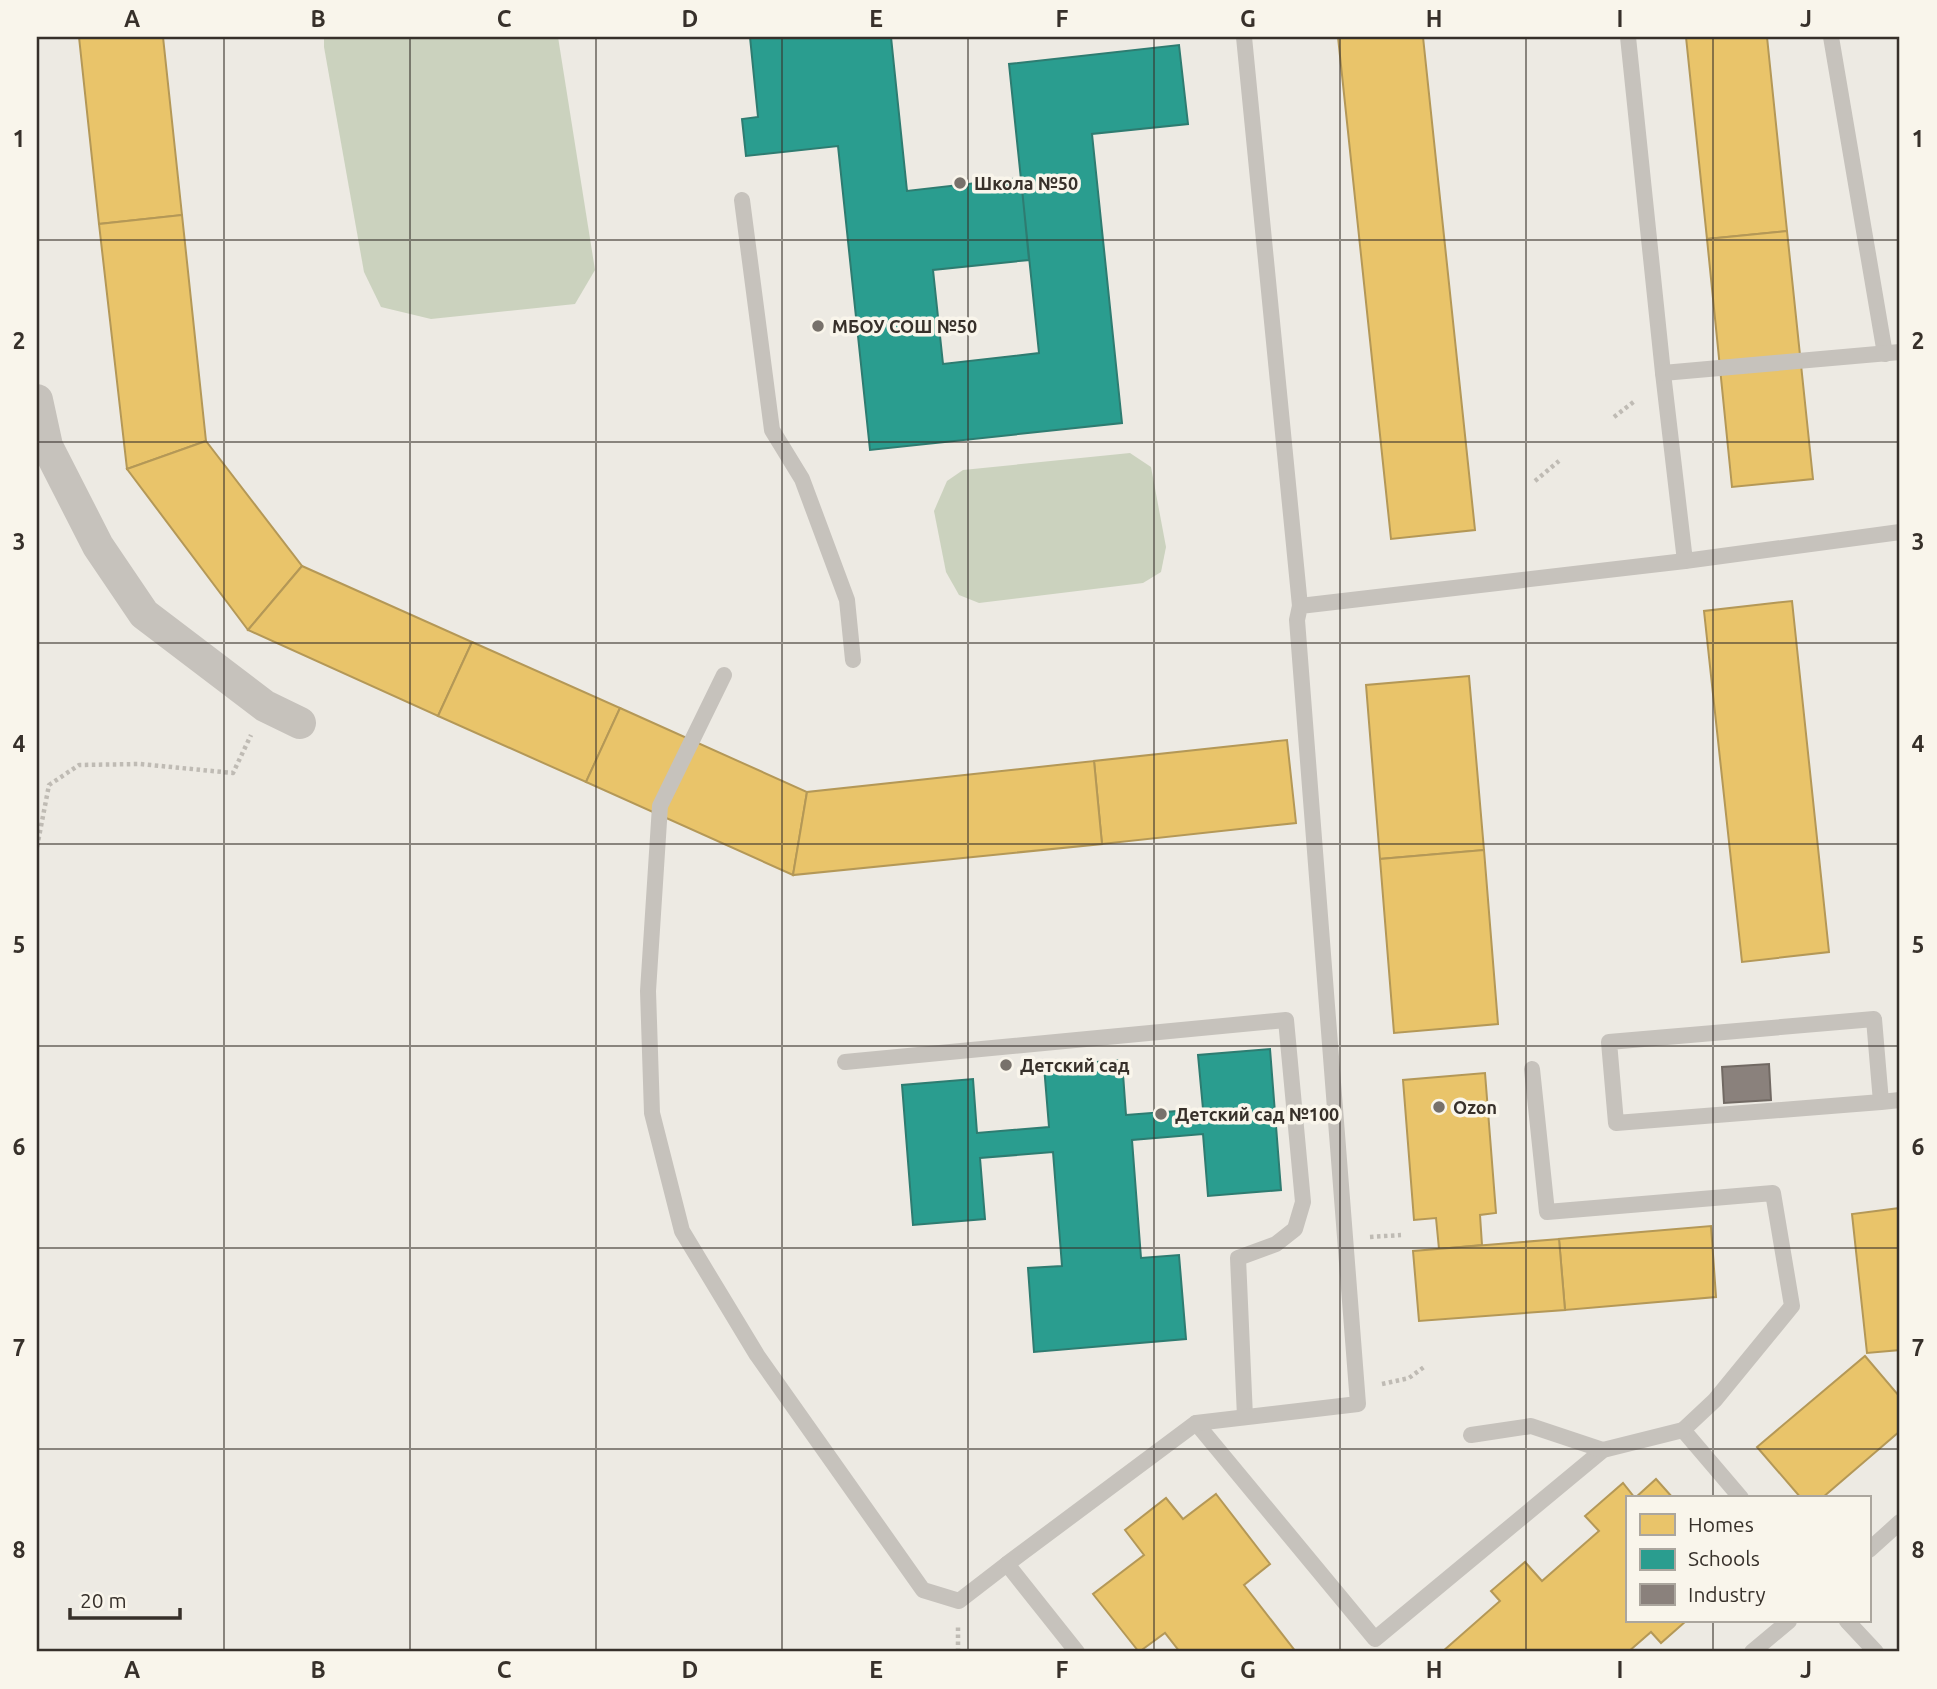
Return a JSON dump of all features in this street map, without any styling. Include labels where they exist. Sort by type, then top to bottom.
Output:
[{"type":"street","points":[[37,400],[47,446],[98,547],[144,614],[265,706],[300,723]]},
{"type":"lane","points":[[724,675],[660,806],[648,991],[652,1113],[682,1231],[757,1355],[923,1590],[958,1601],[1196,1423],[1358,1404],[1297,620],[1300,606],[1244,37]]},
{"type":"lane","points":[[1628,37],[1685,561]]},
{"type":"lane","points":[[1663,373],[1893,353],[1831,37]]},
{"type":"lane","points":[[742,200],[772,430],[802,479],[847,600],[853,660]]},
{"type":"lane","points":[[1300,606],[1685,561],[1900,532]]},
{"type":"lane","points":[[1881,1101],[1874,1019],[1609,1042],[1616,1124],[1900,1100]]},
{"type":"lane","points":[[845,1062],[1286,1020],[1303,1202],[1295,1228],[1276,1244],[1238,1258],[1245,1417]]},
{"type":"lane","points":[[1196,1423],[1375,1639],[1603,1450],[1683,1430],[1716,1400],[1791,1306],[1773,1193],[1547,1212],[1532,1069]]},
{"type":"lane","points":[[1471,1436],[1531,1426],[1603,1450]]},
{"type":"lane","points":[[1683,1430],[1739,1496]]},
{"type":"lane","points":[[1870,1549],[1900,1522]]},
{"type":"lane","points":[[1007,1564],[1077,1652]]},
{"type":"lane","points":[[1752,1652],[1788,1622]]},
{"type":"lane","points":[[1848,1622],[1876,1652]]},
{"type":"path","points":[[1614,417],[1636,400]]},
{"type":"path","points":[[1535,481],[1559,461]]},
{"type":"path","points":[[37,846],[50,785],[79,765],[139,764],[233,772],[265,706]]},
{"type":"path","points":[[1357,1389],[1409,1378],[1424,1367]]},
{"type":"green space","points":[[324,37],[558,37],[595,270],[575,304],[431,319],[381,307],[364,272]]},
{"type":"green space","points":[[1130,453],[1151,467],[1166,547],[1161,572],[1143,583],[979,603],[959,595],[946,572],[934,511],[947,481],[963,470]]},
{"type":"building: Homes","points":[[79,37],[163,37],[182,215],[99,224]]},
{"type":"building: Homes","points":[[1338,37],[1423,37],[1475,530],[1391,539]]},
{"type":"building: Homes","points":[[1686,37],[1767,37],[1787,231],[1707,239]]},
{"type":"building: Homes","points":[[182,215],[206,441],[127,469],[99,224]]},
{"type":"building: Homes","points":[[1787,231],[1813,479],[1732,487],[1707,239]]},
{"type":"building: Homes","points":[[206,441],[302,566],[248,630],[127,469]]},
{"type":"building: Homes","points":[[302,566],[472,642],[438,716],[248,630]]},
{"type":"building: Homes","points":[[1792,601],[1829,952],[1742,962],[1704,611]]},
{"type":"building: Homes","points":[[472,642],[620,708],[586,782],[438,716]]},
{"type":"building: Homes","points":[[1469,676],[1484,850],[1380,859],[1366,685]]},
{"type":"building: Homes","points":[[620,708],[807,792],[793,875],[586,782]]},
{"type":"building: Homes","points":[[1287,740],[1296,823],[1102,844],[1094,761]]},
{"type":"building: Homes","points":[[1094,761],[1102,844],[793,875],[807,792]]},
{"type":"building: Homes","points":[[1484,850],[1498,1024],[1394,1033],[1380,859]]},
{"type":"building: Homes","points":[[1485,1073],[1496,1213],[1480,1215],[1482,1245],[1439,1249],[1436,1218],[1414,1220],[1403,1080]]},
{"type":"building: Homes","points":[[1900,1208],[1900,1350],[1867,1353],[1852,1214]]},
{"type":"building: Homes","points":[[1711,1226],[1716,1297],[1565,1310],[1559,1239]]},
{"type":"building: Homes","points":[[1559,1239],[1565,1310],[1419,1321],[1413,1251]]},
{"type":"building: Homes","points":[[1865,1356],[1900,1397],[1900,1431],[1824,1496],[1799,1496],[1757,1447]]},
{"type":"building: Homes","points":[[1656,1479],[1671,1496],[1637,1496]]},
{"type":"building: Homes","points":[[1623,1483],[1633,1496],[1626,1496],[1626,1622],[1685,1622],[1661,1643],[1651,1632],[1628,1652],[1442,1652],[1500,1601],[1491,1591],[1525,1562],[1542,1581],[1599,1531],[1585,1516]]},
{"type":"building: Homes","points":[[1216,1494],[1270,1564],[1244,1585],[1296,1652],[1180,1652],[1165,1633],[1139,1652],[1093,1594],[1144,1555],[1125,1530],[1166,1498],[1183,1519]]},
{"type":"building: Schools","points":[[750,37],[891,37],[907,191],[1021,178],[1009,64],[1179,45],[1188,124],[1092,134],[1122,423],[870,450],[838,146],[746,156],[742,119],[758,117]],"holes":[[[1024,205],[1039,353],[943,364],[933,270],[1029,260]]]},
{"type":"building: Schools","points":[[1270,1049],[1281,1190],[1208,1196],[1203,1134],[1132,1140],[1141,1258],[1179,1255],[1186,1339],[1034,1352],[1028,1268],[1062,1266],[1053,1152],[980,1158],[985,1219],[913,1225],[902,1085],[973,1079],[977,1133],[1049,1127],[1044,1066],[1122,1060],[1126,1115],[1203,1109],[1198,1055]]},
{"type":"building: Industry","points":[[1769,1064],[1771,1100],[1724,1103],[1722,1067]]},
{"type":"place","name":"Школа №50","points":[[960,183]]},
{"type":"place","name":"МБОУ СОШ №50","points":[[818,326]]},
{"type":"place","name":"Детский сад","points":[[1006,1065]]},
{"type":"place","name":"Ozon","points":[[1439,1107]]},
{"type":"place","name":"Детский сад №100","points":[[1161,1114]]}]
